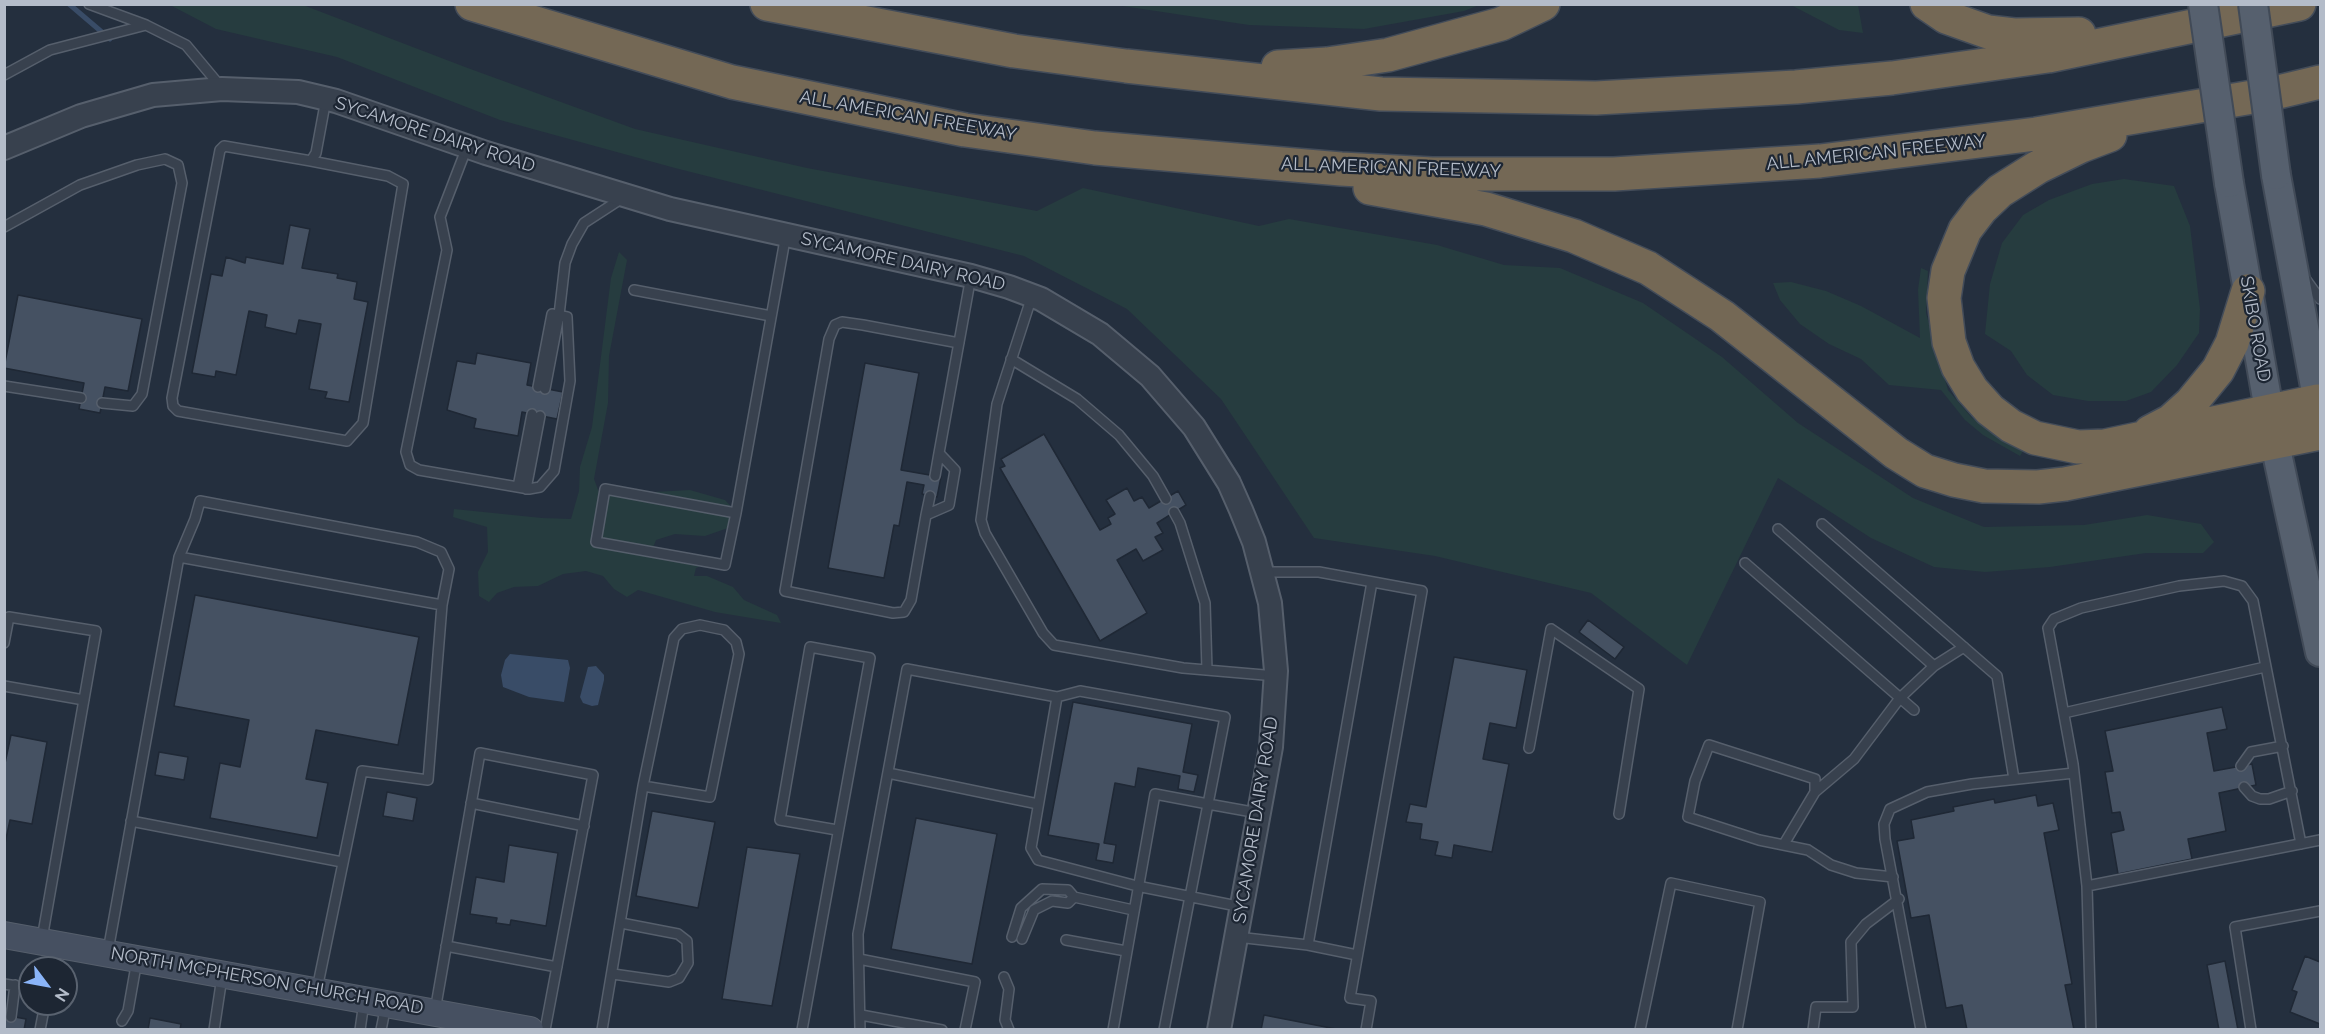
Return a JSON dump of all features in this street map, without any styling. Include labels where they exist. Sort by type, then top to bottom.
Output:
[{"type":"highway","name":"ALL AMERICAN FREEWAY","points":[[472,4],[765,90],[965,130],[1095,148],[1432,174],[1625,173],[1809,162],[2036,134],[2320,82]]},
{"type":"highway","points":[[767,4],[1014,51],[1126,66],[1381,94],[1596,98],[1796,87],[1892,78],[2048,56],[2174,32],[2299,4]]},
{"type":"highway","points":[[1126,66],[1283,67],[1337,63],[1388,55],[1449,40],[1501,24],[1543,4]]},
{"type":"highway","points":[[1927,4],[1946,17],[1988,32],[2014,35],[2174,32]]},
{"type":"highway","points":[[2185,108],[2081,146],[2038,167],[2000,191],[1980,209],[1965,230],[1948,271],[1944,298],[1949,342],[1958,367],[1972,390],[1990,410],[2011,426],[2035,438],[2061,445],[2105,446],[2131,441],[2272,429]]},
{"type":"highway","points":[[1164,154],[1486,209],[1574,236],[1648,268],[1722,316],[1896,453],[1925,471],[1954,480],[1984,486],[2038,487],[2272,429],[2319,399]]},
{"type":"highway","points":[[2131,441],[2171,421],[2191,403],[2218,370],[2232,343],[2248,291]]},
{"type":"main road","name":"SKIBO ROAD","points":[[2203,4],[2229,183],[2272,429],[2320,652]]},
{"type":"main road","points":[[2253,4],[2276,175],[2319,399]]},
{"type":"main road","name":"NORTH MCPHERSON CHURCH ROAD","points":[[4,935],[50,951],[107,954],[530,1029]]},
{"type":"street","name":"SYCAMORE DAIRY ROAD","points":[[4,148],[81,116],[153,95],[222,89],[297,92],[326,99],[467,147],[670,209],[971,276],[1032,296],[1100,334],[1150,376],[1194,427],[1229,483],[1254,542],[1270,603],[1276,676],[1271,747],[1219,1029]]},
{"type":"lane","points":[[89,4],[146,25],[186,45],[222,89]]},
{"type":"lane","points":[[4,75],[50,50],[146,25]]},
{"type":"lane","points":[[311,161],[316,153],[326,99]]},
{"type":"lane","points":[[224,147],[311,161],[388,176],[403,184],[363,423],[347,441],[178,411],[173,406],[172,398],[219,150],[224,147]]},
{"type":"lane","points":[[467,147],[440,217],[447,250],[406,452],[410,465],[419,470],[522,488],[540,487],[554,471],[570,381],[567,317],[555,314]]},
{"type":"lane","points":[[4,227],[80,185],[137,165],[165,159],[178,165],[183,183],[142,394],[133,406],[102,402]]},
{"type":"lane","points":[[541,388],[565,263],[572,244],[584,223],[626,196]]},
{"type":"lane","points":[[736,513],[605,489],[596,542],[725,565],[736,513],[786,234]]},
{"type":"lane","points":[[2292,260],[2320,299]]},
{"type":"lane","points":[[935,476],[971,276]]},
{"type":"lane","points":[[634,290],[771,316]]},
{"type":"lane","points":[[1032,296],[997,405],[981,520],[986,533],[1043,633],[1054,645],[1208,670],[1276,676]]},
{"type":"lane","points":[[930,496],[911,600],[904,612],[893,613],[785,591],[829,339],[835,325],[842,322],[959,343]]},
{"type":"lane","points":[[1011,359],[1077,399],[1119,435],[1153,476],[1166,499]]},
{"type":"lane","points":[[4,386],[81,398]]},
{"type":"lane","points":[[522,488],[536,415]]},
{"type":"lane","points":[[926,515],[949,505],[955,470],[939,453]]},
{"type":"lane","points":[[107,954],[178,557],[195,519],[200,501],[417,542],[441,552],[449,569],[442,605],[428,780],[362,771],[316,991]]},
{"type":"lane","points":[[1174,512],[1180,523],[1205,603],[1208,670]]},
{"type":"lane","points":[[1822,524],[1998,676],[2013,779]]},
{"type":"lane","points":[[1778,529],[1934,666]]},
{"type":"lane","points":[[178,557],[442,605]]},
{"type":"lane","points":[[1745,563],[1914,710]]},
{"type":"lane","points":[[1263,572],[1319,573],[1422,591],[1350,998],[1371,1001],[1366,1029]]},
{"type":"lane","points":[[2091,1029],[2087,886],[2074,773],[2048,628],[2054,619],[2100,604],[2187,585],[2224,581],[2242,586],[2253,601],[2301,844]]},
{"type":"lane","points":[[1308,945],[1372,582]]},
{"type":"lane","points":[[4,643],[9,617],[96,631],[84,700],[50,951]]},
{"type":"lane","points":[[602,1029],[613,974],[642,786],[674,638],[682,629],[700,625],[724,630],[736,642],[739,654],[710,797],[642,786]]},
{"type":"lane","points":[[1529,748],[1551,629],[1639,689],[1619,814]]},
{"type":"lane","points":[[1784,844],[1815,792],[1854,759],[1900,698],[1934,666],[1964,646]]},
{"type":"lane","points":[[802,1029],[870,658],[810,647],[780,820],[837,830]]},
{"type":"lane","points":[[2064,712],[2265,667]]},
{"type":"lane","points":[[860,1029],[858,934],[907,669],[1057,698],[1080,691],[1225,717],[1164,1029]]},
{"type":"lane","points":[[4,686],[84,700]]},
{"type":"lane","points":[[1057,698],[1031,848],[1038,860],[1137,886],[1242,907]]},
{"type":"lane","points":[[1815,792],[1815,779],[1709,745],[1695,781],[1688,817],[1759,840],[1809,850],[1831,865],[1856,873],[1893,877]]},
{"type":"lane","points":[[2241,766],[2251,752],[2283,746]]},
{"type":"lane","points":[[435,1011],[480,753],[593,775],[545,1029]]},
{"type":"lane","points":[[888,773],[1038,804]]},
{"type":"lane","points":[[1921,1029],[1884,824],[1890,809],[1927,792],[2013,779],[2074,773]]},
{"type":"lane","points":[[2244,788],[2252,796],[2260,799],[2269,799],[2292,791]]},
{"type":"lane","points":[[1113,1029],[1155,794],[1259,814]]},
{"type":"lane","points":[[471,803],[584,826]]},
{"type":"lane","points":[[131,821],[342,862]]},
{"type":"lane","points":[[2087,886],[2320,840]]},
{"type":"lane","points":[[1640,1029],[1671,883],[1760,902],[1737,1029]]},
{"type":"lane","points":[[1012,937],[1021,908],[1035,893],[1050,888],[1068,890],[1074,897],[1133,910]]},
{"type":"lane","points":[[1022,939],[1034,910],[1052,901],[1068,903],[1074,897]]},
{"type":"lane","points":[[1813,1029],[1816,1007],[1853,1007],[1851,942],[1866,924],[1899,899]]},
{"type":"lane","points":[[2251,1029],[2235,927],[2320,911]]},
{"type":"lane","points":[[613,974],[669,982],[680,978],[688,963],[687,941],[678,934],[621,922]]},
{"type":"lane","points":[[1237,937],[1308,945],[1357,955]]},
{"type":"lane","points":[[1066,940],[1126,951]]},
{"type":"lane","points":[[446,946],[557,967]]},
{"type":"lane","points":[[122,1021],[128,1011],[137,959]]},
{"type":"lane","points":[[859,959],[975,982],[965,1029]]},
{"type":"lane","points":[[214,1029],[223,975]]},
{"type":"lane","points":[[1004,977],[1009,989]]},
{"type":"lane","points":[[1009,1029],[1005,1020],[1009,989],[1015,979]]},
{"type":"lane","points":[[7,986],[11,1017]]},
{"type":"lane","points":[[360,1029],[376,1001]]},
{"type":"lane","points":[[376,1001],[381,1029]]},
{"type":"lane","points":[[861,1015],[942,1029]]},
{"type":"green space","points":[[170,5],[303,5],[635,129],[807,168],[1037,211],[1083,188],[1259,226],[1289,219],[1437,245],[1504,265],[1560,268],[1643,303],[1722,357],[1798,423],[1913,498],[1984,527],[2084,525],[2147,515],[2201,524],[2214,542],[2203,553],[2146,553],[2050,567],[1985,572],[1934,567],[1871,538],[1778,478],[1687,665],[1591,593],[1435,556],[1314,538],[1221,399],[1127,309],[1024,256],[675,168],[500,120],[337,57],[216,29]]},
{"type":"green space","points":[[1116,5],[1479,5],[1464,11],[1364,29],[1249,25]]},
{"type":"green space","points":[[1791,5],[1858,5],[1863,33],[1839,30]]},
{"type":"green space","points":[[2124,179],[2174,186],[2190,226],[2200,309],[2199,333],[2177,365],[2151,392],[2126,401],[2088,401],[2053,395],[2027,375],[2011,351],[1985,334],[1990,284],[2002,243],[2023,215],[2049,200],[2092,184]]},
{"type":"green space","points":[[619,252],[627,260],[609,356],[608,403],[594,479],[600,495],[690,490],[725,500],[737,513],[728,528],[705,536],[675,534],[656,540],[652,550],[707,563],[696,568],[694,576],[707,576],[733,587],[744,600],[777,615],[781,623],[715,612],[638,590],[627,597],[614,589],[603,576],[586,571],[563,574],[538,586],[514,587],[497,593],[489,602],[479,596],[478,572],[488,552],[487,527],[453,517],[454,509],[571,519],[579,491],[580,467],[592,427],[611,278]]},
{"type":"green space","points":[[1921,268],[1928,271],[1926,313],[1948,390],[1972,418],[2023,451],[2020,456],[1983,435],[1965,420],[1941,390],[1889,385],[1861,359],[1829,344],[1800,324],[1780,300],[1773,283],[1791,282],[1826,291],[1861,306],[1920,338],[1918,290]]},
{"type":"water","points":[[510,654],[568,660],[570,668],[564,702],[529,697],[503,687],[501,675],[505,660]]},
{"type":"water","points":[[596,666],[604,675],[604,680],[598,705],[592,706],[583,703],[580,697],[588,667]]},
{"type":"building","points":[[290,225],[310,229],[302,268],[338,274],[337,278],[357,282],[354,299],[368,302],[349,402],[325,398],[327,392],[309,389],[321,324],[299,320],[296,334],[265,327],[267,315],[249,311],[236,375],[216,371],[215,377],[192,373],[211,274],[222,276],[226,257],[245,263],[246,257],[283,264]]},
{"type":"building","points":[[18,295],[142,319],[128,391],[105,387],[100,413],[79,409],[84,383],[4,368]]},
{"type":"building","points":[[477,353],[531,363],[527,385],[563,392],[557,419],[522,412],[518,436],[474,428],[476,419],[447,410],[457,361],[475,364]]},
{"type":"building","points":[[865,363],[919,373],[901,470],[941,477],[937,497],[922,494],[924,485],[907,482],[899,526],[894,525],[884,578],[828,568]]},
{"type":"building","points":[[1044,434],[1100,530],[1111,524],[1108,518],[1115,514],[1106,500],[1127,488],[1134,501],[1142,497],[1149,508],[1178,491],[1186,505],[1157,523],[1163,533],[1155,537],[1163,550],[1143,561],[1136,549],[1117,560],[1147,613],[1100,641],[1000,468],[1005,466],[1001,459]]},
{"type":"building","points":[[195,595],[419,637],[398,745],[316,730],[306,779],[328,783],[317,838],[210,818],[220,763],[240,767],[249,720],[174,706]]},
{"type":"building","points":[[1588,620],[1624,647],[1615,659],[1579,632]]},
{"type":"building","points":[[1454,657],[1527,670],[1516,728],[1490,723],[1483,759],[1509,764],[1492,852],[1454,845],[1452,858],[1435,855],[1438,842],[1420,839],[1422,824],[1406,822],[1410,804],[1426,807]]},
{"type":"building","points":[[1073,702],[1192,724],[1183,772],[1198,775],[1194,792],[1178,789],[1180,776],[1138,768],[1135,787],[1115,783],[1104,843],[1116,845],[1113,863],[1096,860],[1099,844],[1048,835]]},
{"type":"building","points":[[2222,707],[2227,729],[2207,733],[2214,771],[2252,764],[2256,785],[2219,793],[2226,831],[2188,839],[2192,859],[2118,874],[2111,833],[2124,830],[2120,812],[2112,813],[2105,772],[2113,771],[2105,731]]},
{"type":"building","points":[[11,735],[47,742],[32,824],[10,820],[4,848],[4,768]]},
{"type":"building","points":[[159,752],[188,757],[184,780],[155,775]]},
{"type":"building","points":[[387,792],[417,798],[413,821],[383,816]]},
{"type":"building","points":[[2036,795],[2038,806],[2053,803],[2059,830],[2044,833],[2072,984],[2065,985],[2074,1030],[1967,1030],[1962,1005],[1946,1008],[1929,915],[1911,918],[1897,841],[1914,838],[1911,820],[1954,811],[1953,807],[1994,799],[1995,803]]},
{"type":"building","points":[[652,811],[715,822],[698,908],[636,896]]},
{"type":"building","points":[[916,818],[997,834],[972,964],[891,949]]},
{"type":"building","points":[[509,845],[558,853],[546,926],[511,920],[510,925],[496,923],[497,918],[470,914],[476,877],[504,882]]},
{"type":"building","points":[[747,847],[800,854],[772,1006],[722,999]]},
{"type":"building","points":[[2305,956],[2320,962],[2320,1024],[2290,1012],[2297,992],[2292,990]]},
{"type":"building","points":[[2225,961],[2238,1030],[2219,1030],[2207,965]]},
{"type":"building","points":[[4,1015],[26,1019],[24,1030],[4,1030]]},
{"type":"building","points":[[1264,1015],[1341,1030],[1261,1030]]},
{"type":"building","points":[[150,1018],[181,1024],[180,1030],[148,1030]]},
{"type":"waterway","points":[[69,4],[110,39]]}]
